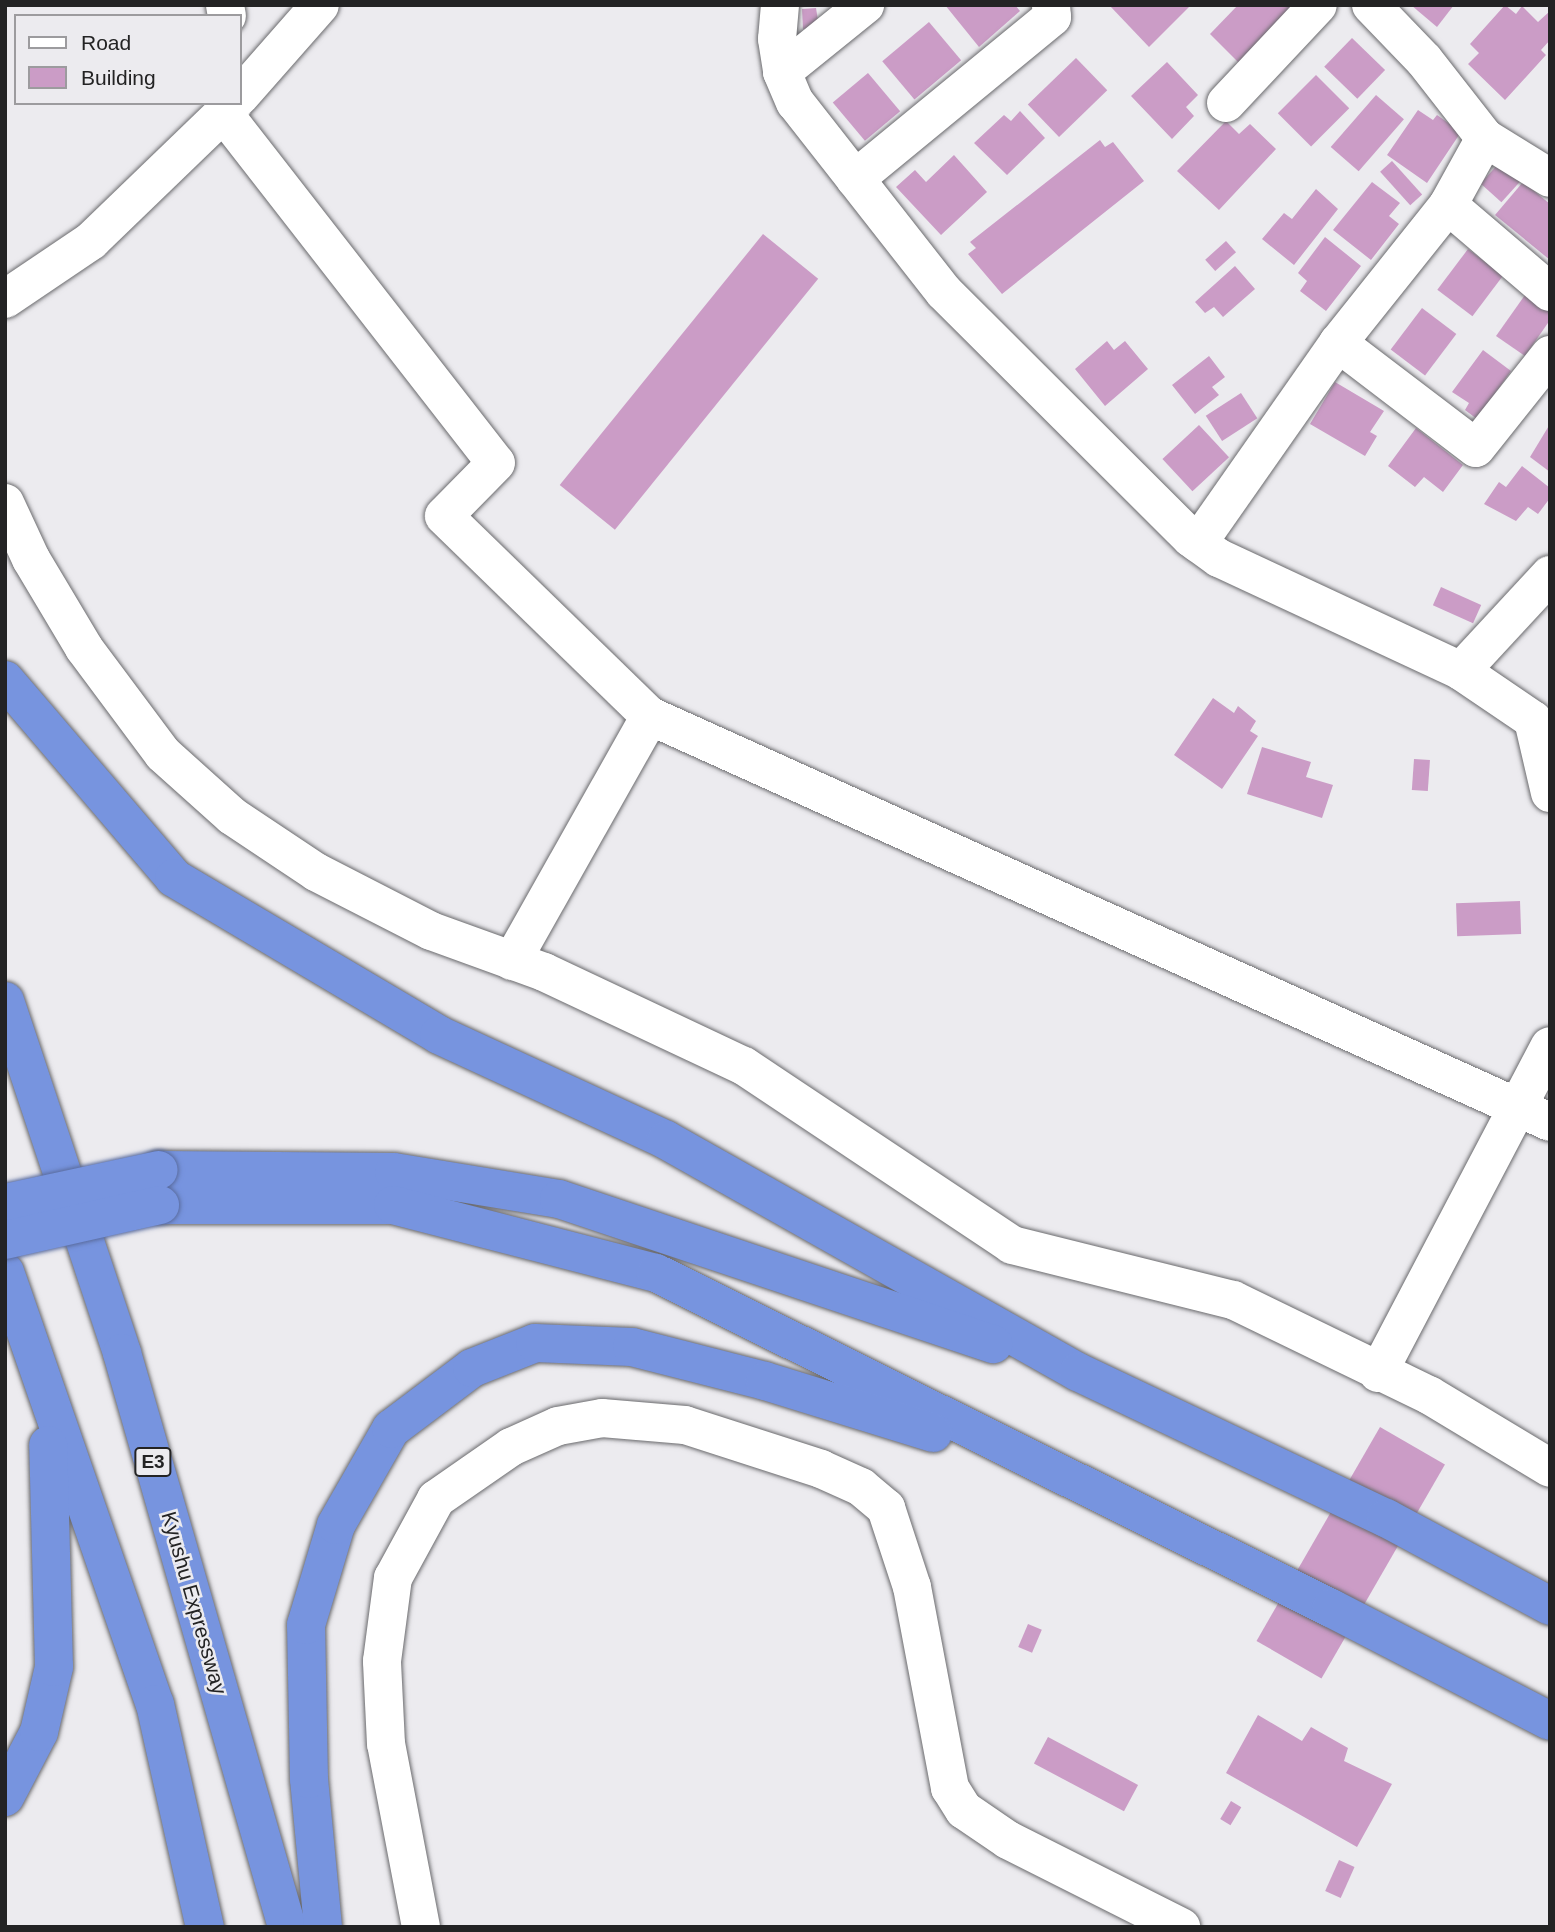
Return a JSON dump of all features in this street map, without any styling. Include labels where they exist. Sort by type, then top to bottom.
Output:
[{"type":"highway","points":[[5,680],[174,878],[439,1035],[666,1140],[1078,1372],[1386,1518],[1550,1606]]},
{"type":"highway","name":"Kyushu Expressway","points":[[5,1001],[122,1353],[287,1927]]},
{"type":"highway","points":[[5,1203],[159,1188],[394,1172],[559,1199],[1078,1372]]},
{"type":"highway","points":[[5,1240],[159,1188],[393,1205],[656,1273],[1039,1466],[1331,1608],[1550,1721]]},
{"type":"highway","points":[[5,1272],[41,1386],[155,1704],[205,1927]]},
{"type":"highway","points":[[323,1927],[309,1779],[306,1625],[336,1525],[391,1429],[472,1368],[536,1343],[632,1346],[765,1381],[1039,1466]]},
{"type":"highway","points":[[5,1797],[39,1732],[54,1667],[52,1480],[41,1386]]},
{"type":"street","points":[[242,87],[320,5]]},
{"type":"street","points":[[780,5],[777,38],[782,72],[795,102],[944,292],[1198,543],[1219,558],[1382,638],[1461,671],[1533,720],[1550,793]]},
{"type":"street","points":[[782,72],[865,5]]},
{"type":"street","points":[[855,179],[1052,17],[1051,5]]},
{"type":"street","points":[[1226,103],[1318,5]]},
{"type":"street","points":[[1371,5],[1424,60],[1485,138],[1550,178]]},
{"type":"street","points":[[242,99],[496,463],[444,516],[650,716],[1550,1122]]},
{"type":"street","points":[[5,299],[91,242],[224,105]]},
{"type":"street","points":[[1198,543],[1338,343],[1448,205],[1485,138]]},
{"type":"street","points":[[1448,205],[1550,292]]},
{"type":"street","points":[[1338,343],[1476,448],[1550,355]]},
{"type":"street","points":[[5,503],[31,559],[84,648],[163,754],[232,816],[316,872],[431,931],[512,961],[744,1066],[1012,1245],[1233,1300],[1378,1373],[1429,1395],[1550,1468]]},
{"type":"street","points":[[1461,671],[1550,575]]},
{"type":"street","points":[[512,961],[650,716]]},
{"type":"street","points":[[1378,1373],[1514,1108],[1550,1046]]},
{"type":"street","points":[[421,1927],[386,1744],[382,1661],[393,1578],[436,1499],[511,1447],[558,1426],[628,1418],[685,1425],[821,1469],[861,1487],[886,1508],[912,1587],[950,1788],[964,1810],[1008,1840],[1181,1927]]},
{"type":"building","points":[[945,5],[1015,5],[1020,11],[979,47]]},
{"type":"building","points":[[1111,5],[1191,5],[1149,47],[1110,6]]},
{"type":"building","points":[[1238,5],[1289,5],[1295,12],[1243,67],[1210,34]]},
{"type":"building","points":[[1411,5],[1454,5],[1437,27]]},
{"type":"building","points":[[1505,5],[1516,14],[1522,6],[1538,22],[1550,11],[1550,40],[1541,50],[1546,55],[1505,100],[1468,64],[1479,53],[1470,44]]},
{"type":"building","points":[[816,8],[819,27],[803,29],[802,9]]},
{"type":"building","points":[[929,22],[961,60],[914,100],[882,61]]},
{"type":"building","points":[[1352,38],[1385,70],[1357,99],[1324,67]]},
{"type":"building","points":[[1076,58],[1107,90],[1059,137],[1028,105]]},
{"type":"building","points":[[1167,62],[1198,95],[1186,107],[1194,116],[1172,139],[1131,96]]},
{"type":"building","points":[[868,73],[900,111],[865,141],[833,103]]},
{"type":"building","points":[[1316,75],[1349,108],[1311,146],[1278,113]]},
{"type":"building","points":[[1376,95],[1404,119],[1359,171],[1331,147]]},
{"type":"building","points":[[1418,110],[1433,120],[1437,115],[1461,132],[1427,183],[1387,155]]},
{"type":"building","points":[[1020,111],[1045,138],[1007,175],[974,143],[1004,115],[1011,121]]},
{"type":"building","points":[[1226,121],[1239,134],[1250,124],[1276,149],[1219,210],[1177,171]]},
{"type":"building","points":[[1100,140],[1105,147],[1113,142],[1144,181],[1002,294],[968,254],[976,248],[970,242]]},
{"type":"building","points":[[954,155],[987,192],[941,235],[896,187],[915,170],[926,182]]},
{"type":"building","points":[[1392,161],[1422,194],[1410,205],[1380,172]]},
{"type":"building","points":[[1500,162],[1521,181],[1501,202],[1481,184]]},
{"type":"building","points":[[1372,182],[1400,203],[1389,216],[1399,224],[1371,260],[1333,230]]},
{"type":"building","points":[[1523,182],[1550,204],[1550,260],[1495,215]]},
{"type":"building","points":[[1316,189],[1338,209],[1294,265],[1262,239],[1284,213],[1292,219]]},
{"type":"building","points":[[763,234],[818,279],[615,530],[560,485]]},
{"type":"building","points":[[1325,237],[1361,266],[1326,311],[1300,291],[1307,281],[1298,273]]},
{"type":"building","points":[[1226,241],[1236,252],[1215,271],[1205,260]]},
{"type":"building","points":[[1468,249],[1503,275],[1472,316],[1437,290]]},
{"type":"building","points":[[1235,266],[1255,289],[1223,317],[1214,307],[1205,313],[1195,302]]},
{"type":"building","points":[[1525,295],[1550,312],[1550,320],[1525,356],[1496,336]]},
{"type":"building","points":[[1422,308],[1456,334],[1425,375],[1391,350]]},
{"type":"building","points":[[1107,341],[1114,350],[1125,341],[1148,369],[1105,406],[1075,369]]},
{"type":"building","points":[[1483,350],[1511,371],[1477,419],[1465,410],[1469,403],[1452,392]]},
{"type":"building","points":[[1209,356],[1225,377],[1212,387],[1219,395],[1195,414],[1172,385]]},
{"type":"building","points":[[1335,382],[1384,411],[1370,432],[1377,436],[1365,456],[1310,424]]},
{"type":"building","points":[[1241,393],[1257,418],[1222,441],[1206,416]]},
{"type":"building","points":[[1550,424],[1550,472],[1530,457]]},
{"type":"building","points":[[1199,425],[1229,457],[1192,491],[1162,459]]},
{"type":"building","points":[[1416,428],[1463,465],[1443,492],[1424,477],[1415,487],[1388,466]]},
{"type":"building","points":[[1522,466],[1550,488],[1550,498],[1538,514],[1528,507],[1516,521],[1484,504],[1499,482],[1506,487]]},
{"type":"building","points":[[1441,587],[1481,605],[1473,623],[1433,605]]},
{"type":"building","points":[[1213,698],[1234,713],[1238,706],[1256,721],[1250,731],[1258,736],[1222,789],[1174,755]]},
{"type":"building","points":[[1262,747],[1311,762],[1306,777],[1333,785],[1322,818],[1247,794]]},
{"type":"building","points":[[1414,759],[1430,760],[1428,791],[1412,790]]},
{"type":"building","points":[[1520,901],[1521,934],[1457,936],[1456,903]]},
{"type":"building","points":[[1380,1427],[1445,1464],[1321,1678],[1256,1641]]},
{"type":"building","points":[[1028,1624],[1042,1630],[1032,1653],[1018,1647]]},
{"type":"building","points":[[1258,1715],[1302,1741],[1311,1727],[1348,1748],[1344,1761],[1392,1784],[1357,1847],[1226,1773]]},
{"type":"building","points":[[1048,1737],[1138,1785],[1124,1811],[1034,1763]]},
{"type":"building","points":[[1231,1801],[1241,1807],[1230,1825],[1220,1819]]},
{"type":"building","points":[[1339,1860],[1355,1867],[1341,1898],[1325,1891]]}]
